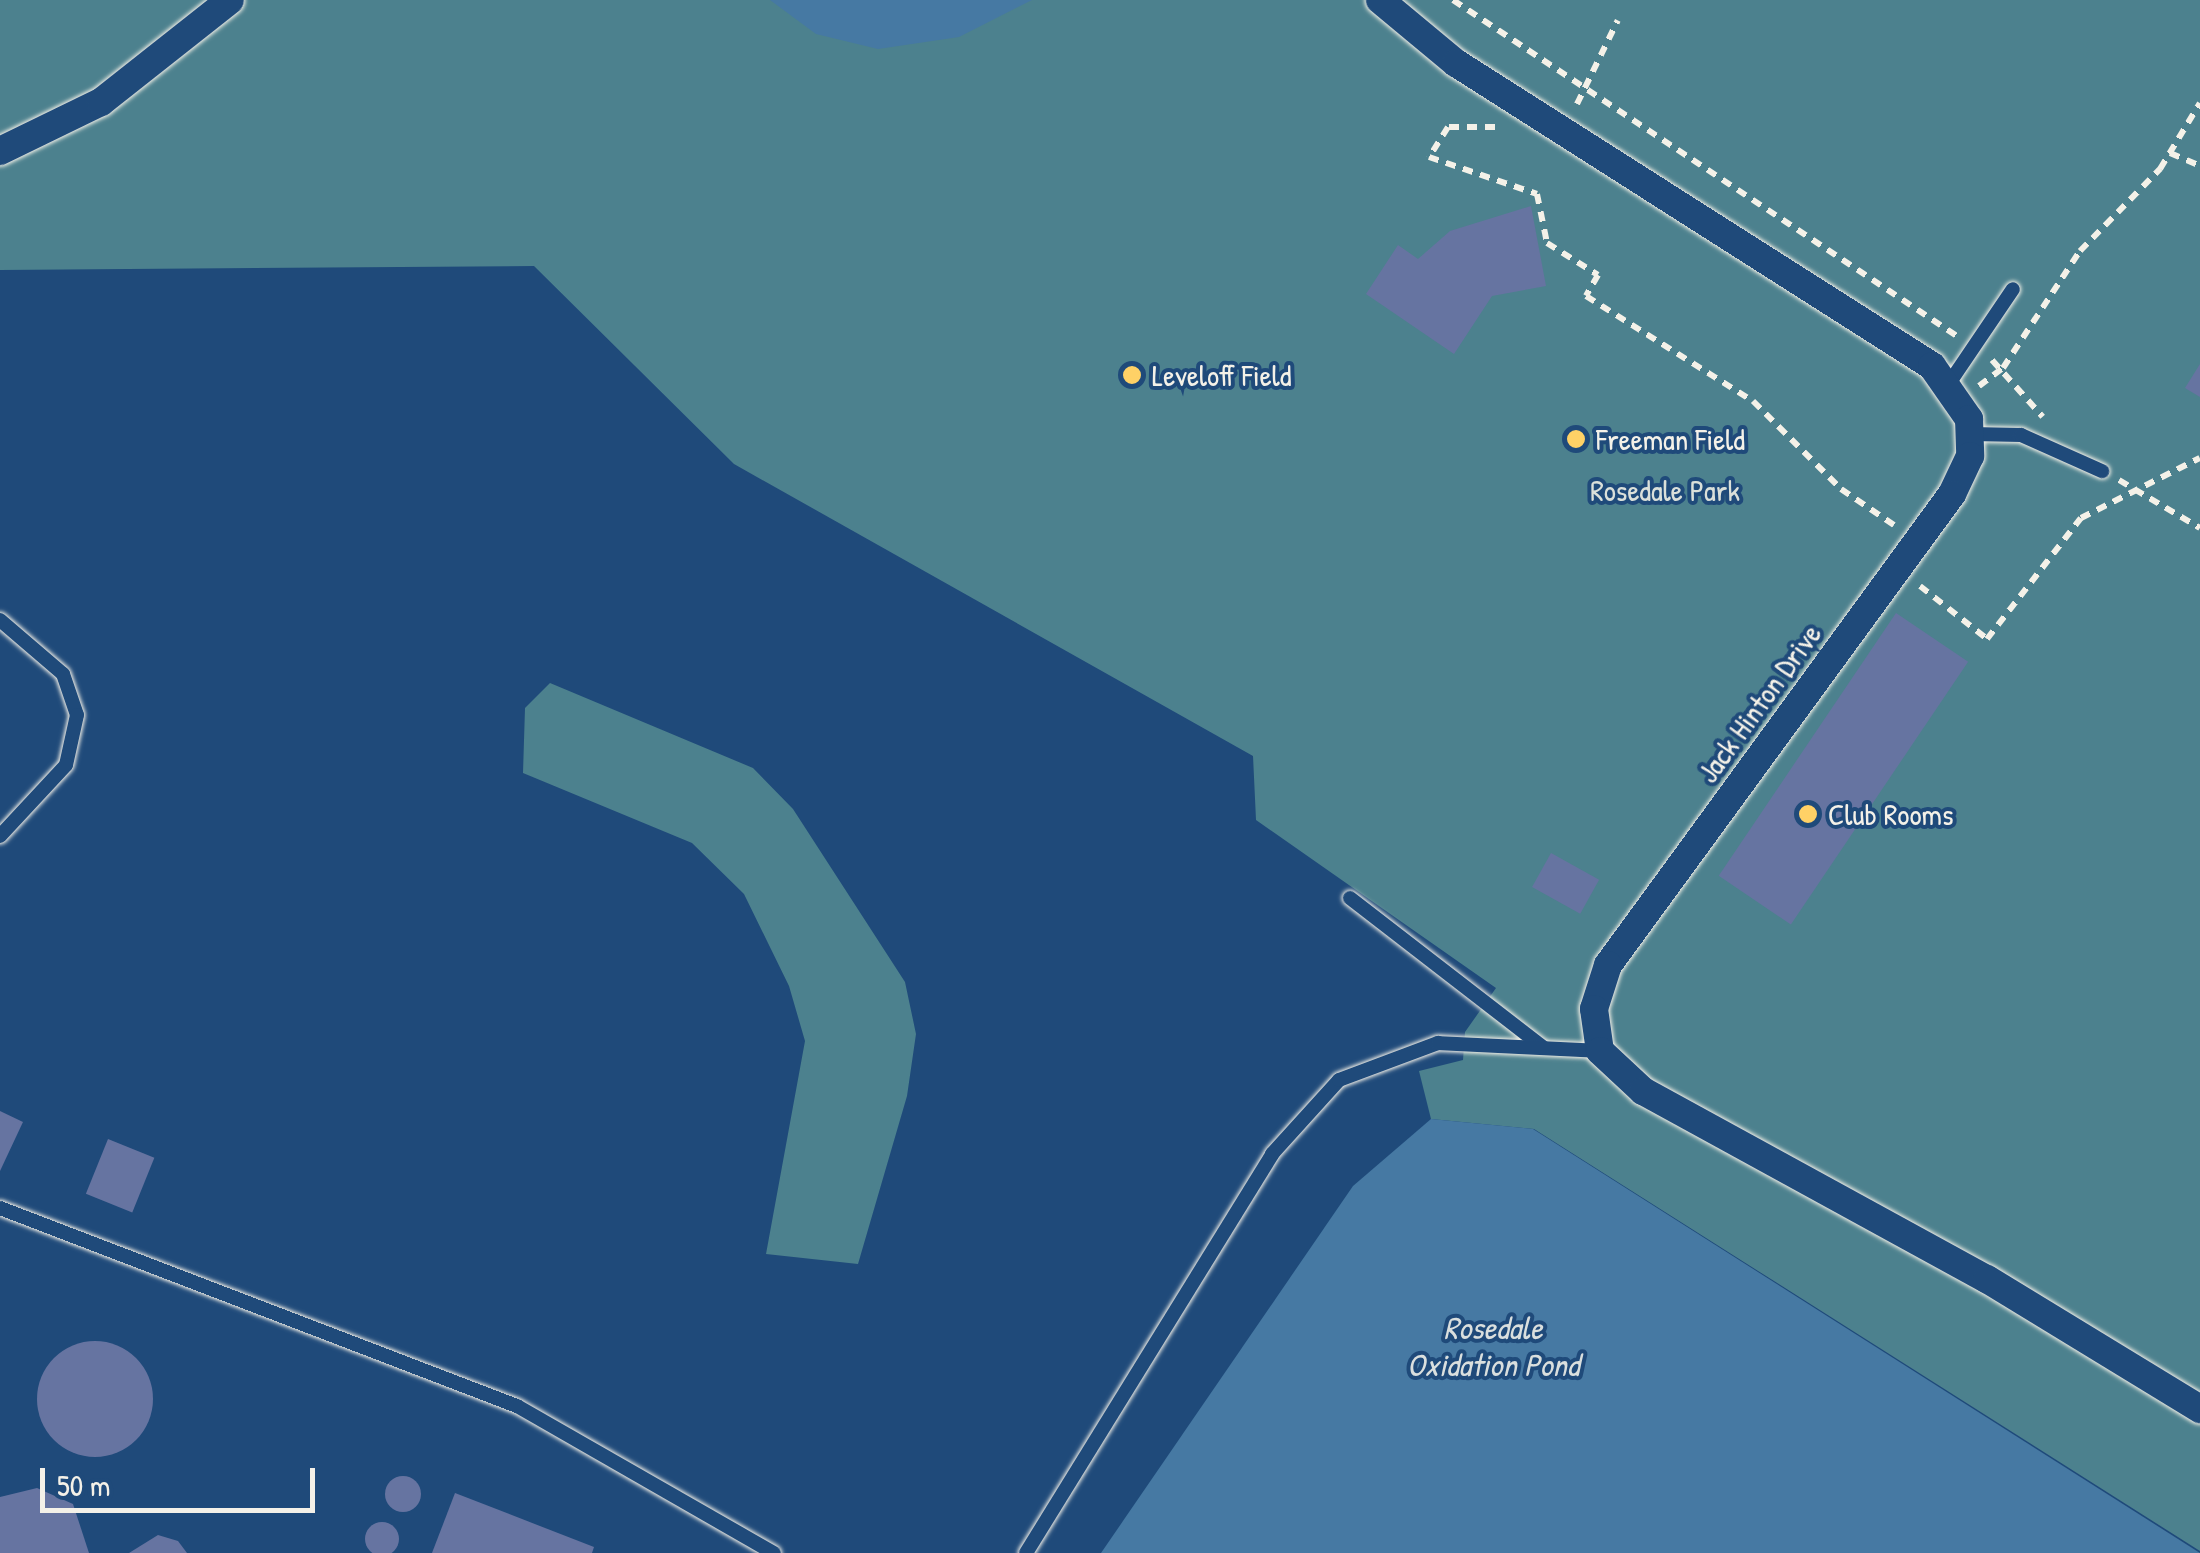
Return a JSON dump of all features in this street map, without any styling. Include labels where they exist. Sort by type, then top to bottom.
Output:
[{"type":"street","points":[[0,151],[102,102],[230,0]]},
{"type":"street","points":[[1380,0],[1562,132],[1956,390],[1971,434]]},
{"type":"street","name":"Jack Hinton Drive","points":[[1600,1051],[1597,990],[1684,862],[1952,494],[1971,434]]},
{"type":"street","points":[[1600,1051],[1643,1092],[1987,1280],[2200,1409]]},
{"type":"lane","points":[[1956,390],[1974,347],[2014,289]]},
{"type":"lane","points":[[1971,434],[2021,435],[2102,471]]},
{"type":"lane","points":[[0,620],[64,674],[77,715],[66,765],[0,836]]},
{"type":"lane","points":[[1350,898],[1543,1048]]},
{"type":"lane","points":[[1026,1553],[1302,1113],[1340,1080],[1401,1050],[1600,1051]]},
{"type":"lane","points":[[0,1208],[517,1406],[774,1553]]},
{"type":"path","points":[[1453,0],[1582,94],[2003,368],[2065,452]]},
{"type":"path","points":[[1562,132],[1618,20]]},
{"type":"path","points":[[1956,390],[2003,368],[2066,268],[2170,153],[2200,104]]},
{"type":"path","points":[[1510,134],[1448,127],[1429,157],[1538,194],[1547,243],[1598,275],[1586,296],[1753,401],[1833,482],[1895,525],[1886,536]]},
{"type":"path","points":[[2170,153],[2200,166]]},
{"type":"path","points":[[1912,579],[1987,639],[2072,526],[2200,458]]},
{"type":"path","points":[[2102,471],[2200,528]]},
{"type":"green space","name":"Rosedale Park","points":[[0,0],[2200,0],[2200,1551],[1534,1129],[1431,1119],[1419,1071],[1463,1060],[1465,1032],[1496,988],[1256,820],[1253,756],[734,464],[534,266],[0,270]]},
{"type":"green space","points":[[550,683],[753,768],[793,809],[905,982],[916,1034],[907,1096],[858,1264],[766,1254],[805,1041],[789,986],[744,894],[692,843],[523,773],[525,708]]},
{"type":"water","points":[[770,0],[1032,0],[959,37],[878,49],[816,34]]},
{"type":"water","name":"Rosedale Oxidation Pond","points":[[1431,1119],[1533,1129],[2200,1553],[1101,1553],[1353,1186]]},
{"type":"building","points":[[1531,206],[1546,286],[1492,296],[1454,354],[1366,294],[1398,245],[1418,259],[1450,231]]},
{"type":"building","points":[[2200,364],[2200,397],[2185,388]]},
{"type":"building","name":"Club Rooms","points":[[1896,613],[1968,662],[1791,924],[1719,876]]},
{"type":"building","points":[[1551,853],[1599,880],[1580,914],[1532,887]]},
{"type":"building","points":[[0,1111],[23,1122],[0,1171]]},
{"type":"building","points":[[108,1139],[154,1158],[132,1212],[86,1194]]},
{"type":"building","points":[[95,1341],[117,1345],[136,1358],[149,1377],[153,1399],[149,1421],[136,1440],[117,1453],[95,1457],[73,1453],[54,1440],[41,1421],[37,1399],[41,1377],[54,1358],[73,1345]]},
{"type":"building","points":[[403,1476],[416,1481],[421,1494],[416,1507],[403,1512],[390,1507],[385,1494],[390,1481]]},
{"type":"building","points":[[37,1488],[73,1504],[89,1553],[0,1553],[0,1497]]},
{"type":"building","points":[[455,1493],[594,1547],[592,1553],[432,1553]]},
{"type":"building","points":[[382,1522],[394,1527],[399,1539],[394,1551],[382,1556],[370,1551],[365,1539],[370,1527]]},
{"type":"building","points":[[158,1535],[178,1541],[187,1553],[129,1553]]},
{"type":"place","name":"Leveloff Field","points":[[1132,375]]},
{"type":"place","name":"Freeman Field","points":[[1576,439]]},
{"type":"place","name":"Club Rooms","points":[[1808,814]]}]
